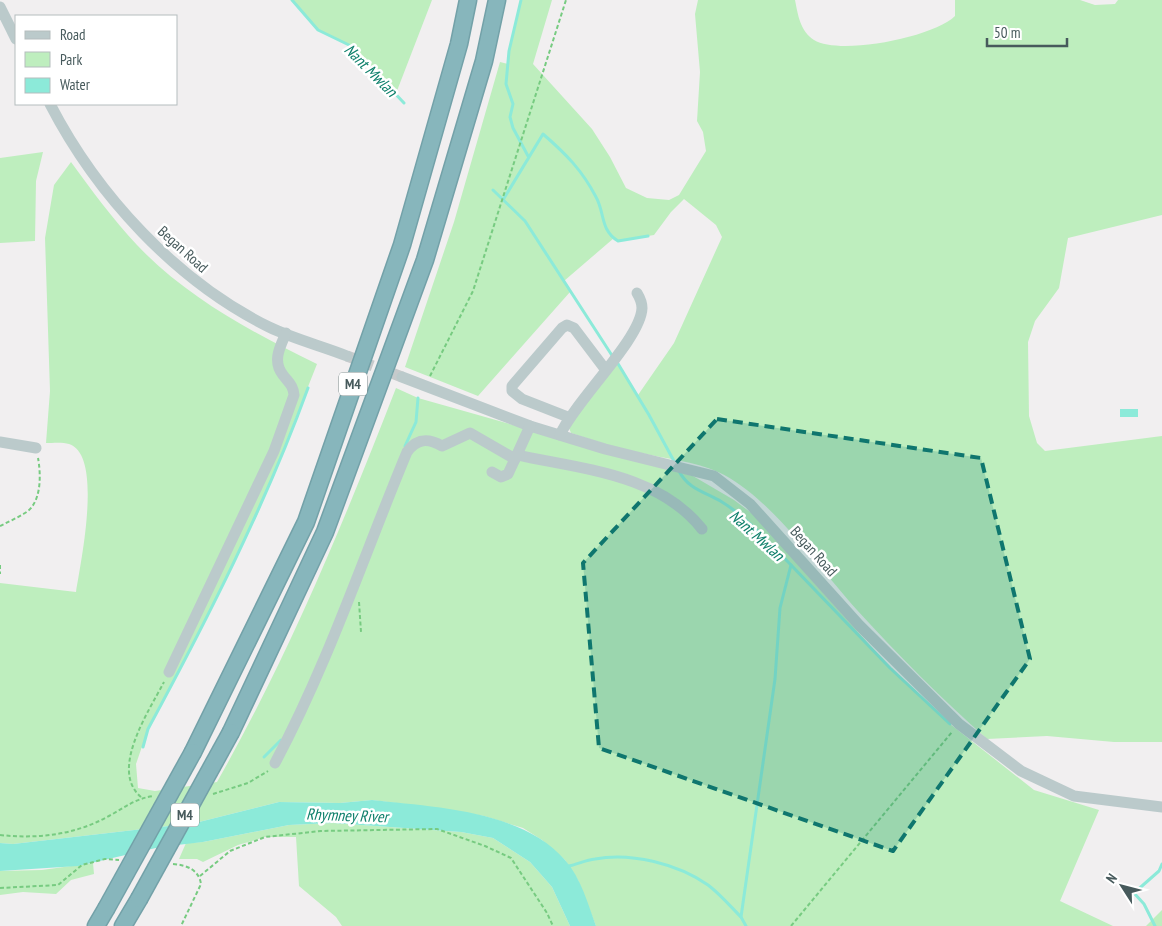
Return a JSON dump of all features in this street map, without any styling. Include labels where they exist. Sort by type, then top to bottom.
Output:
[{"type":"highway","name":"M4","points":[[96,926],[193,752],[306,522],[402,245],[459,44],[468,0]]},
{"type":"highway","name":"M4","points":[[123,926],[231,732],[325,532],[422,269],[484,61],[497,0]]},
{"type":"street","points":[[0,7],[15,37]]},
{"type":"street","name":"Began Road","points":[[51,105],[64,131],[102,188],[140,230],[194,281],[269,327],[347,356]]},
{"type":"street","points":[[560,435],[568,417],[620,352],[634,329],[642,310],[638,293]]},
{"type":"street","points":[[568,417],[522,399],[512,392],[512,386],[562,328],[567,325],[574,328],[608,367]]},
{"type":"street","points":[[169,672],[274,450],[294,396],[294,387],[281,373],[277,356],[286,333]]},
{"type":"street","name":"Began Road","points":[[402,377],[530,426],[605,449],[714,476],[750,504],[859,624],[959,724],[1022,771],[1074,796],[1162,806]]},
{"type":"street","points":[[492,472],[501,476],[508,474],[530,426]]},
{"type":"street","points":[[275,763],[295,723],[354,585],[375,528],[407,452],[413,444],[420,440],[431,440],[442,446],[470,433],[516,457],[617,476],[659,493],[693,517],[702,529]]},
{"type":"street","points":[[0,442],[36,448]]},
{"type":"path","points":[[426,386],[473,291],[566,0]]},
{"type":"path","points":[[0,526],[27,512],[38,494],[40,468],[36,448]]},
{"type":"path","points":[[0,565],[0,574]]},
{"type":"path","points":[[354,585],[357,587],[361,632]]},
{"type":"path","points":[[0,835],[39,837],[81,829],[142,797],[133,790],[130,780],[130,755],[136,736],[169,672]]},
{"type":"path","points":[[791,926],[959,724]]},
{"type":"path","points":[[200,876],[230,851],[265,837],[321,832],[437,830],[485,846],[511,858],[548,913],[553,926]]},
{"type":"path","points":[[0,888],[58,886],[82,865],[106,859],[125,860]]},
{"type":"path","points":[[170,864],[191,868],[200,876],[201,884],[180,926]]},
{"type":"highlighted area","points":[[717,419],[981,458],[1030,659],[893,851],[599,748],[583,563]]},
{"type":"green space","points":[[292,0],[432,0],[395,96],[349,45],[318,30]]},
{"type":"green space","points":[[521,0],[552,0],[533,64],[592,129],[610,157],[626,188],[647,198],[669,200],[679,195],[706,151],[703,132],[697,121],[700,72],[695,14],[698,0],[795,0],[800,22],[809,36],[814,40],[827,44],[844,46],[886,42],[928,31],[944,24],[955,16],[955,0],[1080,0],[1095,5],[1115,4],[1118,0],[1162,0],[1162,215],[1068,238],[1059,288],[1035,321],[1028,342],[1029,416],[1037,443],[1045,451],[1162,436],[1162,742],[1114,742],[1047,736],[987,739],[888,644],[792,534],[756,497],[737,483],[718,472],[699,465],[623,449],[571,433],[567,423],[616,361],[638,395],[674,343],[722,237],[716,225],[684,199],[671,212],[654,235],[618,241],[614,238],[564,281],[570,292],[478,396],[405,367],[454,222],[500,62],[508,64],[509,50]]},
{"type":"green space","points":[[43,152],[36,181],[35,241],[0,243],[0,158]]},
{"type":"green space","points":[[71,162],[128,235],[156,264],[221,312],[269,340],[317,364],[258,513],[204,624],[148,729],[136,764],[138,788],[155,791],[217,782],[268,687],[314,588],[396,388],[418,398],[693,476],[734,500],[754,515],[890,668],[950,724],[1034,790],[1099,810],[1060,901],[1113,926],[596,926],[578,880],[565,860],[542,840],[523,828],[484,816],[372,800],[340,803],[279,802],[195,823],[13,844],[0,843],[0,583],[76,592],[85,536],[88,489],[85,468],[80,452],[69,444],[46,443],[50,391],[45,238],[54,185]]},
{"type":"green space","points":[[333,823],[461,832],[493,838],[530,862],[552,887],[570,926],[342,926],[336,917],[299,886],[296,837],[265,837],[238,845],[203,862],[197,859],[179,859],[186,843],[203,842],[289,825]]},
{"type":"green space","points":[[93,863],[94,874],[71,880],[56,894],[23,892],[0,895],[0,871],[42,870]]},
{"type":"green space","points":[[1162,910],[1162,926],[1146,926]]},
{"type":"water","points":[[1120,409],[1138,409],[1138,417],[1120,417]]},
{"type":"water","name":"Rhymney River","points":[[372,800],[422,805],[476,814],[501,821],[547,843],[571,867],[584,892],[596,926],[570,926],[552,887],[530,862],[493,838],[461,832],[333,823],[289,825],[203,842],[160,847],[78,866],[0,871],[0,843],[13,844],[195,823],[279,802],[340,803]]},
{"type":"waterway","name":"Nant Mwlan","points":[[292,0],[318,30],[349,45],[404,103]]},
{"type":"waterway","points":[[521,0],[509,51],[506,84],[513,104],[510,117],[513,128],[528,156]]},
{"type":"waterway","points":[[503,200],[543,134],[579,170],[599,203],[608,232],[612,237],[618,241],[648,236]]},
{"type":"waterway","name":"Nant Mwlan","points":[[493,190],[525,221],[613,357]]},
{"type":"waterway","name":"Nant Mwlan","points":[[617,362],[675,463]]},
{"type":"waterway","points":[[143,747],[148,729],[214,603],[254,518],[308,388]]},
{"type":"waterway","points":[[405,446],[416,422],[418,398]]},
{"type":"waterway","name":"Nant Mwlan","points":[[679,471],[692,486],[732,508],[758,531],[791,565],[780,608],[775,679],[741,917],[746,926]]},
{"type":"waterway","points":[[791,565],[890,668],[950,724]]},
{"type":"waterway","points":[[264,757],[281,740]]},
{"type":"waterway","points":[[569,866],[609,857],[639,859],[669,866],[683,871],[708,885],[741,917]]},
{"type":"waterway","points":[[1155,926],[1144,904],[1134,893],[1159,871],[1162,864]]},
{"type":"tunnel","points":[[347,356],[402,377]]}]
